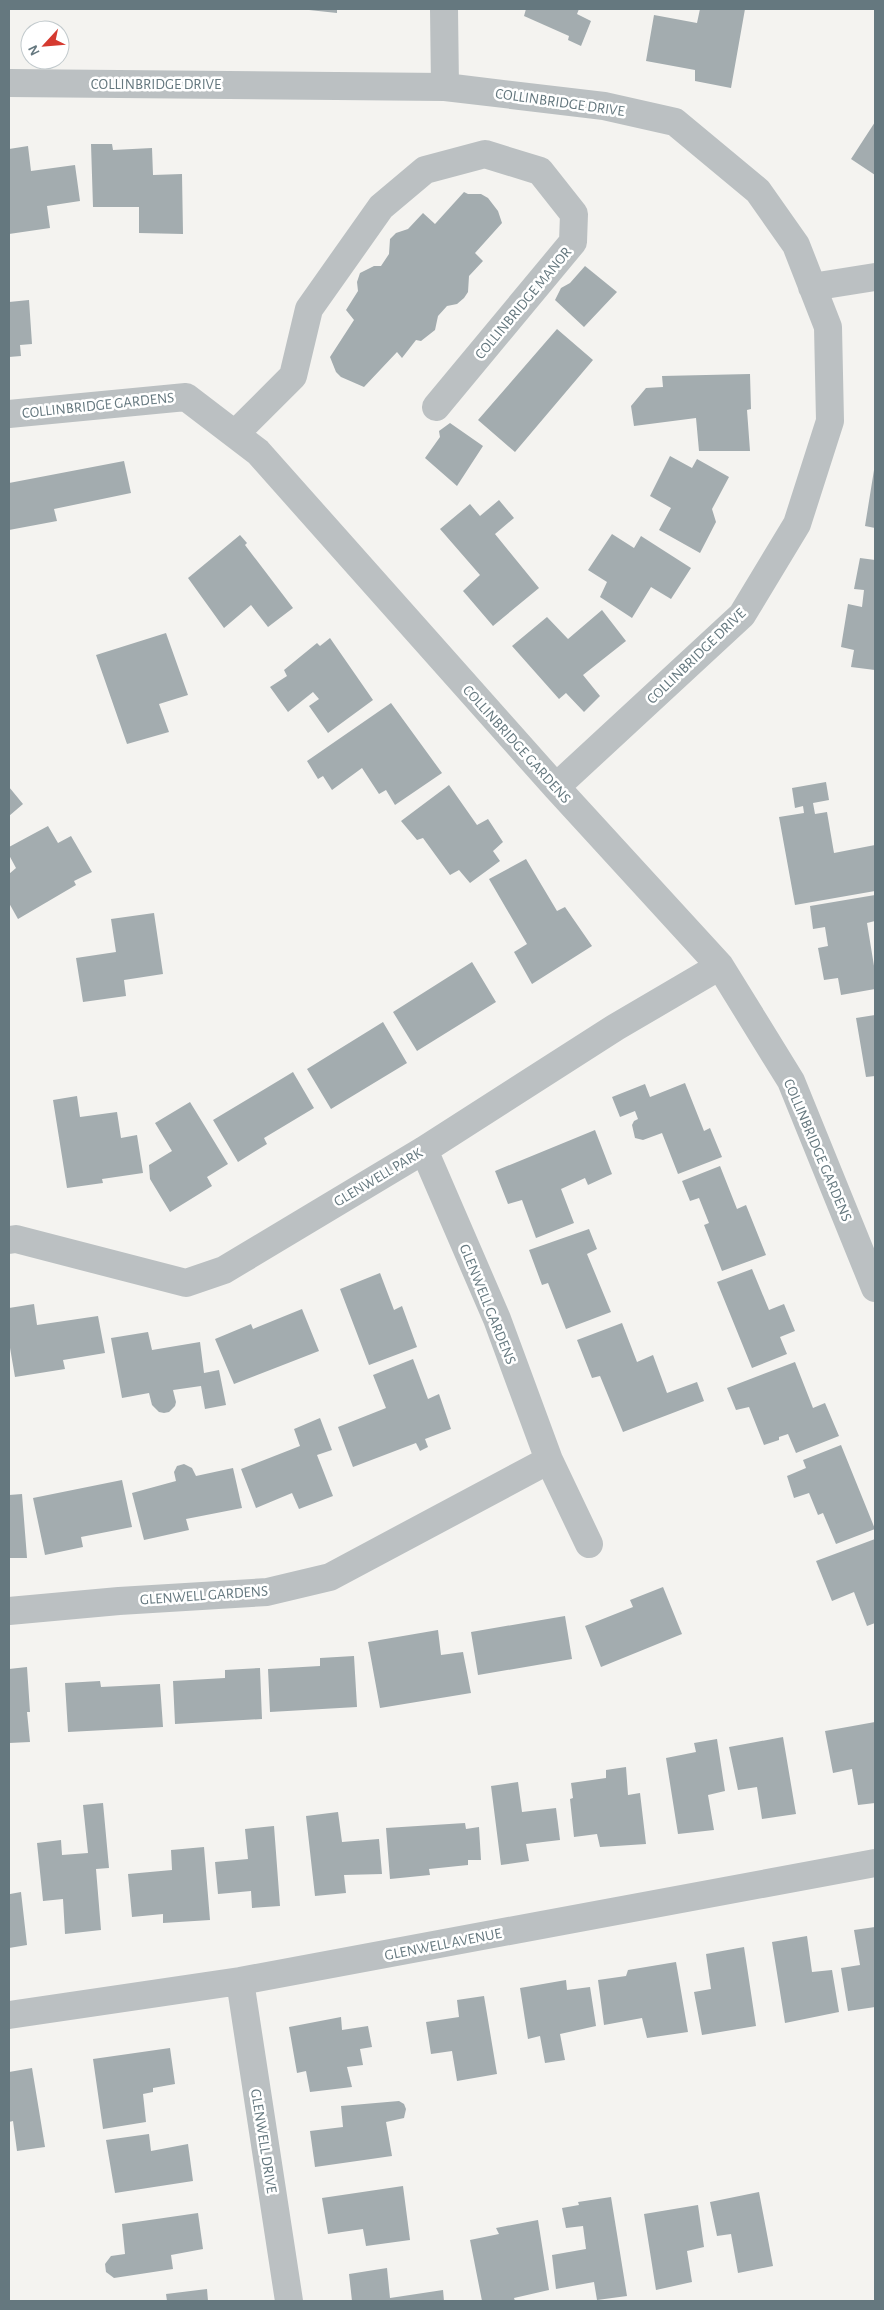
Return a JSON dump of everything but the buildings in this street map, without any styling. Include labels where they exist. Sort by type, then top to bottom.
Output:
[{"type":"street","points":[[444,9],[445,87]]},
{"type":"street","name":"COLLINBRIDGE DRIVE","points":[[9,83],[445,87],[604,106],[675,122],[758,191],[796,245],[828,327],[830,421],[797,524],[742,615],[556,788]]},
{"type":"street","name":"COLLINBRIDGE MANOR","points":[[235,434],[293,376],[309,309],[381,207],[425,170],[485,154],[540,171],[574,214],[574,242],[436,407]]},
{"type":"street","points":[[812,287],[875,277]]},
{"type":"street","name":"COLLINBRIDGE GARDENS","points":[[9,414],[186,397],[258,452],[556,788],[720,966],[791,1081],[875,1288]]},
{"type":"street","name":"GLENWELL PARK","points":[[9,1240],[16,1239],[186,1283],[224,1270],[424,1150],[616,1027],[720,966]]},
{"type":"street","name":"GLENWELL GARDENS","points":[[424,1150],[496,1319],[549,1460],[589,1544]]},
{"type":"street","name":"GLENWELL GARDENS","points":[[9,1611],[119,1601],[267,1592],[330,1577],[549,1460]]},
{"type":"street","name":"GLENWELL AVENUE","points":[[9,2015],[240,1981],[875,1863]]},
{"type":"street","name":"GLENWELL DRIVE","points":[[240,1981],[289,2301]]}]
